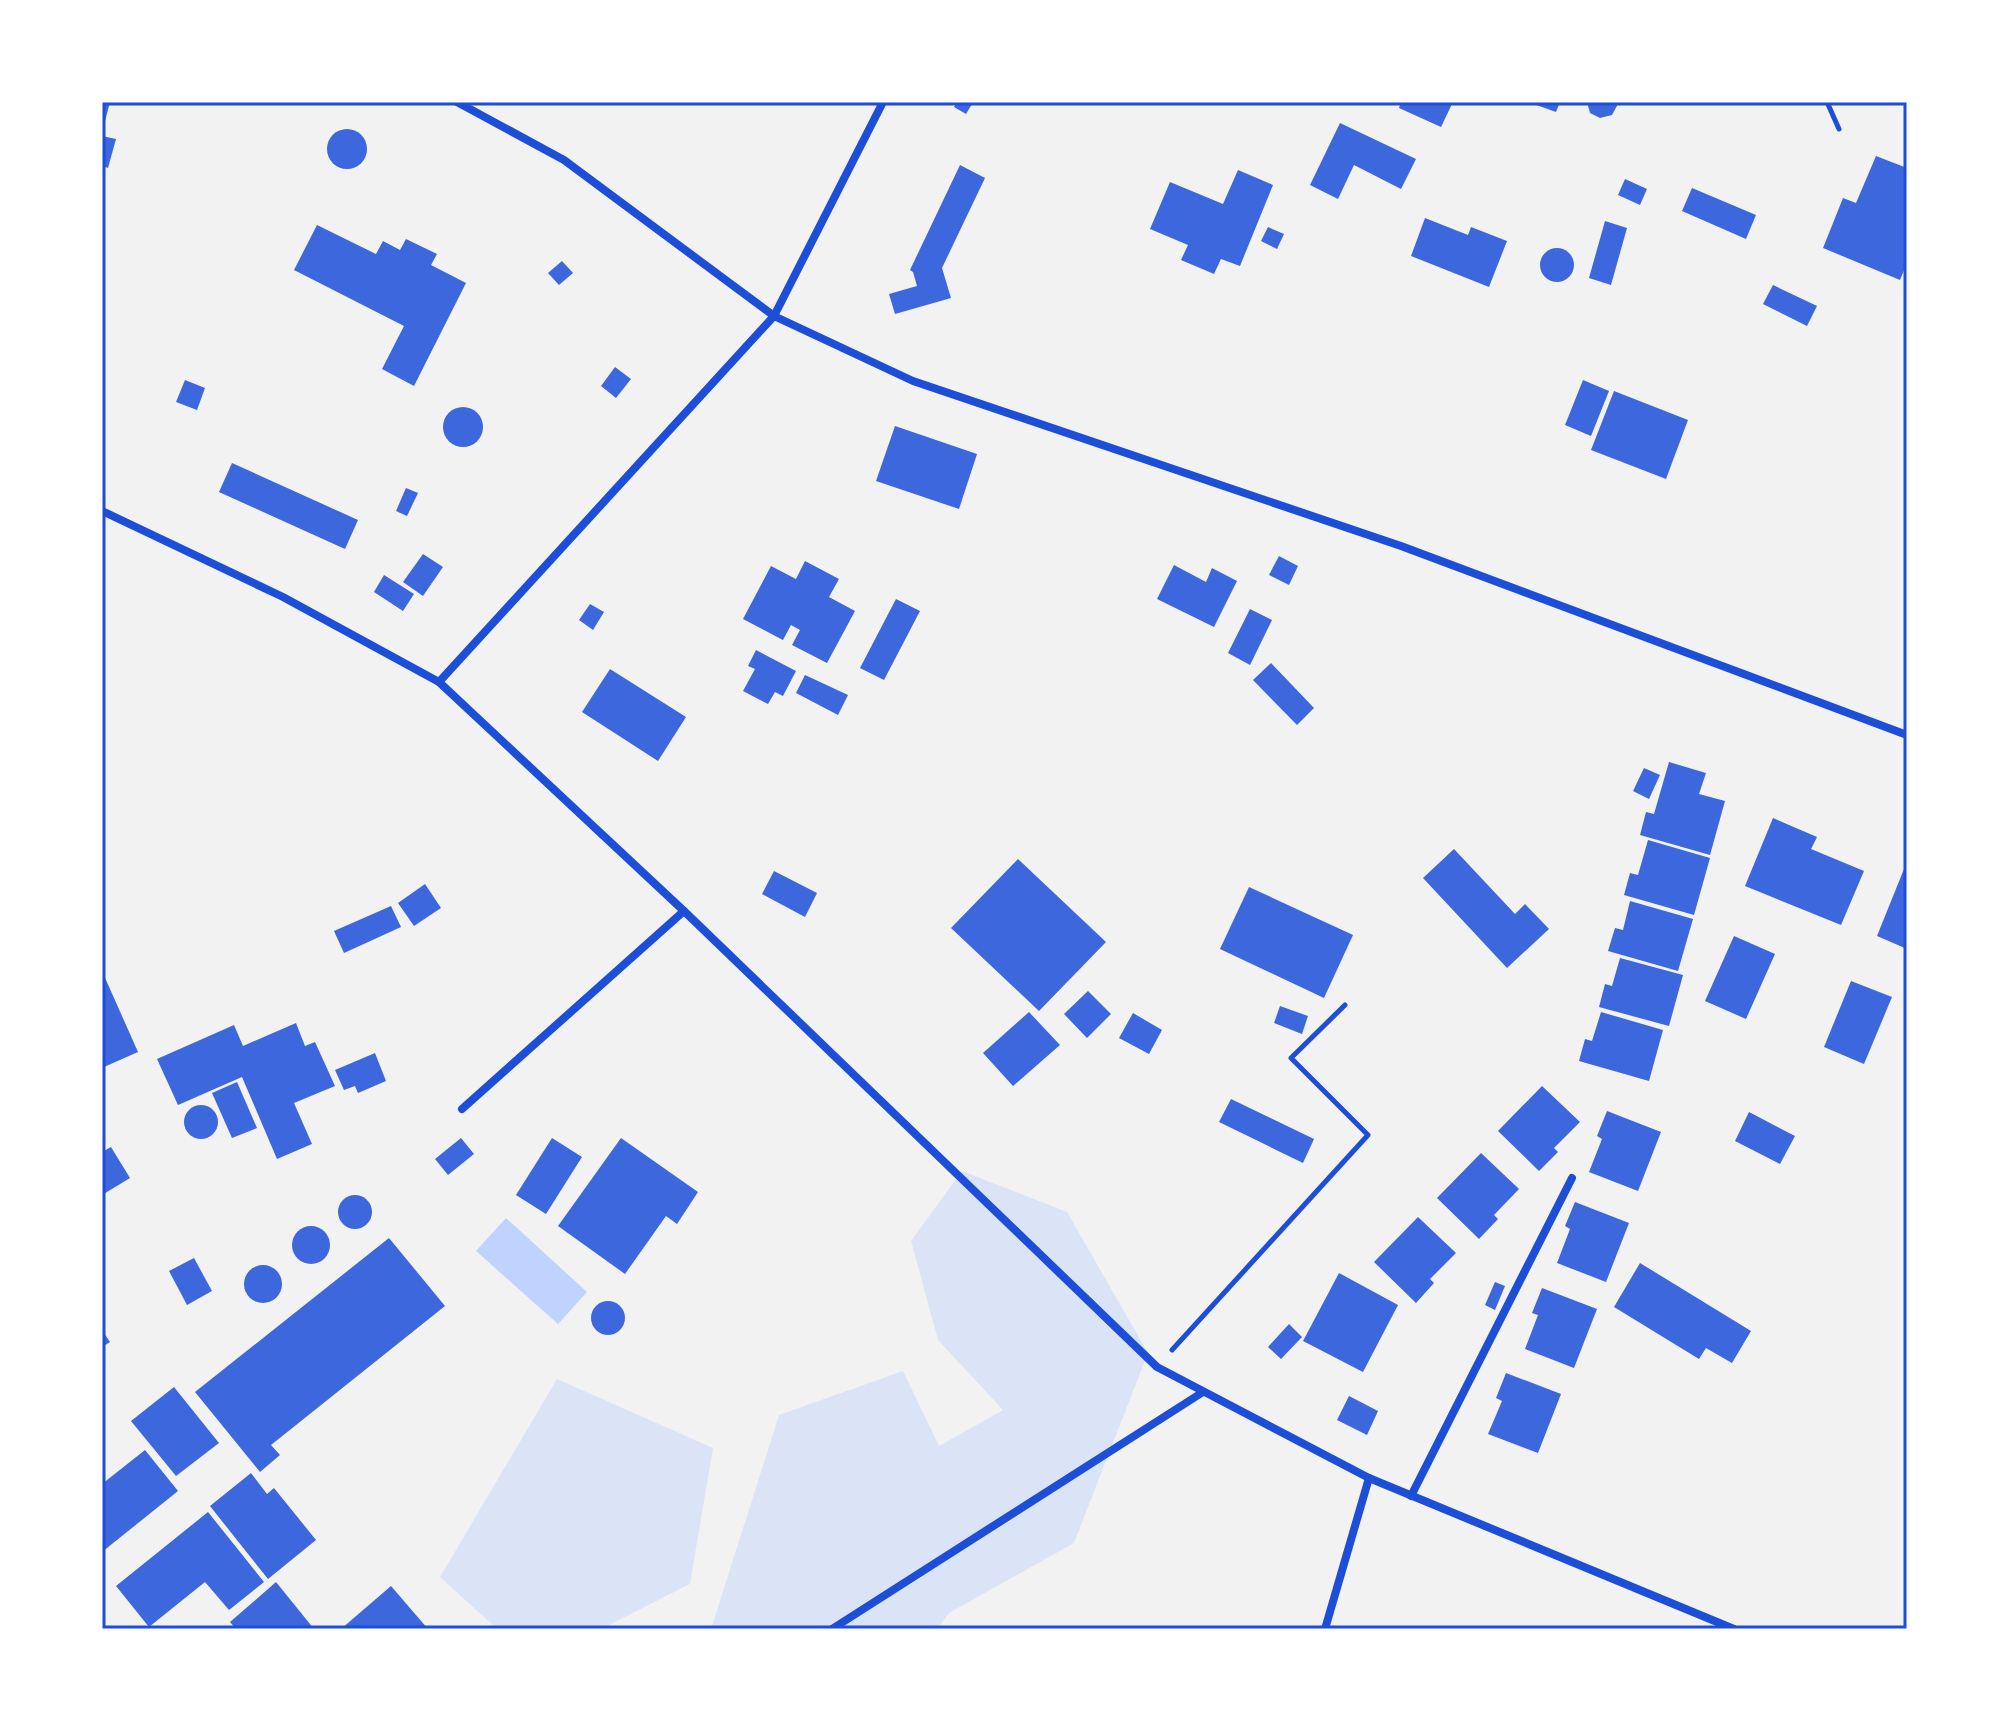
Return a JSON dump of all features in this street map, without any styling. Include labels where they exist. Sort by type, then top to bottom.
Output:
[{"type":"street","points":[[457,102],[564,160],[774,316],[913,381],[1401,546],[1907,735]]},
{"type":"street","points":[[439,682],[774,316],[883,102]]},
{"type":"street","points":[[102,511],[283,597],[439,682],[684,911],[1157,1367],[1369,1478],[1734,1629]]},
{"type":"street","points":[[462,1109],[684,911]]},
{"type":"street","points":[[1411,1496],[1572,1178]]},
{"type":"street","points":[[832,1629],[1203,1392]]},
{"type":"street","points":[[1325,1629],[1369,1478]]},
{"type":"path","points":[[1827,102],[1839,129]]},
{"type":"path","points":[[1157,1367],[1368,1135],[1291,1058],[1345,1005]]},
{"type":"shaded area","points":[[962,1171],[1067,1212],[1148,1353],[1074,1543],[949,1613],[937,1629],[711,1629],[779,1415],[903,1371],[939,1446],[1003,1410],[938,1340],[911,1241]]},
{"type":"shaded area","points":[[557,1379],[713,1448],[690,1584],[601,1629],[497,1629],[440,1577]]},
{"type":"water","points":[[506,1218],[587,1292],[558,1324],[476,1251]]},
{"type":"building","points":[[102,102],[110,102],[103,129],[102,129]]},
{"type":"building","points":[[957,102],[972,104],[966,114],[954,107]]},
{"type":"building","points":[[1401,102],[1453,102],[1441,127],[1399,108]]},
{"type":"building","points":[[1528,102],[1560,102],[1556,112]]},
{"type":"building","points":[[1587,102],[1618,104],[1612,115],[1600,118],[1590,113]]},
{"type":"building","points":[[1340,123],[1416,159],[1401,189],[1354,165],[1338,199],[1310,185]]},
{"type":"building","points":[[347,129],[361,135],[367,149],[361,163],[347,169],[333,163],[327,149],[333,135]]},
{"type":"building","points":[[102,136],[116,139],[108,168],[102,166]]},
{"type":"building","points":[[1876,156],[1907,168],[1907,263],[1900,280],[1823,248],[1843,198],[1856,203]]},
{"type":"building","points":[[960,165],[985,178],[942,268],[951,298],[895,314],[889,294],[917,286],[910,270]]},
{"type":"building","points":[[1238,170],[1273,185],[1240,266],[1221,259],[1214,274],[1181,260],[1188,245],[1150,229],[1170,182],[1223,204]]},
{"type":"building","points":[[1625,179],[1647,189],[1640,205],[1618,195]]},
{"type":"building","points":[[1692,188],[1756,215],[1746,239],[1682,211]]},
{"type":"building","points":[[1425,218],[1468,235],[1471,227],[1507,241],[1489,287],[1411,256]]},
{"type":"building","points":[[1605,221],[1627,228],[1611,285],[1589,278]]},
{"type":"building","points":[[317,225],[376,254],[383,241],[400,250],[406,239],[437,254],[431,265],[466,283],[414,386],[382,369],[404,326],[294,270]]},
{"type":"building","points":[[1268,227],[1284,234],[1277,249],[1261,241]]},
{"type":"building","points":[[1557,248],[1569,253],[1574,265],[1569,277],[1557,282],[1545,277],[1540,265],[1545,253]]},
{"type":"building","points":[[562,261],[573,273],[559,285],[548,273]]},
{"type":"building","points":[[1773,285],[1817,306],[1807,326],[1763,304]]},
{"type":"building","points":[[615,367],[631,379],[616,398],[601,386]]},
{"type":"building","points":[[185,380],[205,388],[197,410],[176,402]]},
{"type":"building","points":[[1583,380],[1609,391],[1591,436],[1565,425]]},
{"type":"building","points":[[1614,391],[1688,420],[1666,479],[1591,450]]},
{"type":"building","points":[[463,407],[477,413],[483,427],[477,441],[463,447],[449,441],[443,427],[449,413]]},
{"type":"building","points":[[895,426],[977,454],[959,509],[876,481]]},
{"type":"building","points":[[232,463],[358,520],[345,549],[219,492]]},
{"type":"building","points":[[406,488],[418,493],[407,516],[396,511]]},
{"type":"building","points":[[423,554],[443,567],[423,596],[403,582]]},
{"type":"building","points":[[1279,556],[1298,566],[1289,585],[1269,575]]},
{"type":"building","points":[[805,561],[839,579],[829,597],[855,611],[827,663],[792,645],[800,630],[791,625],[783,640],[743,619],[771,566],[796,579]]},
{"type":"building","points":[[1174,565],[1206,582],[1212,568],[1237,581],[1214,627],[1157,599]]},
{"type":"building","points":[[384,575],[414,594],[403,611],[374,592]]},
{"type":"building","points":[[896,599],[920,611],[884,680],[860,668]]},
{"type":"building","points":[[590,604],[604,612],[593,630],[579,620]]},
{"type":"building","points":[[1250,609],[1272,620],[1250,665],[1228,653]]},
{"type":"building","points":[[756,650],[796,671],[783,696],[775,692],[768,704],[743,691],[755,669],[748,666]]},
{"type":"building","points":[[1271,663],[1314,708],[1297,725],[1253,680]]},
{"type":"building","points":[[610,669],[686,717],[658,761],[582,712]]},
{"type":"building","points":[[805,675],[848,695],[838,715],[796,693]]},
{"type":"building","points":[[1669,762],[1706,773],[1699,794],[1725,801],[1710,855],[1640,835],[1646,812],[1654,814]]},
{"type":"building","points":[[1644,768],[1660,775],[1649,799],[1633,791]]},
{"type":"building","points":[[1773,818],[1817,837],[1811,849],[1864,871],[1841,925],[1745,886]]},
{"type":"building","points":[[1648,840],[1710,858],[1694,915],[1624,895],[1630,873],[1638,875]]},
{"type":"building","points":[[1454,849],[1515,914],[1525,904],[1549,929],[1507,968],[1423,878]]},
{"type":"building","points":[[1018,859],[1106,942],[1039,1011],[951,928]]},
{"type":"building","points":[[1904,869],[1907,870],[1907,949],[1877,936]]},
{"type":"building","points":[[774,871],[817,893],[805,917],[762,894]]},
{"type":"building","points":[[425,884],[441,908],[414,926],[398,903]]},
{"type":"building","points":[[1249,887],[1353,935],[1324,998],[1220,949]]},
{"type":"building","points":[[1630,901],[1693,919],[1678,971],[1608,951],[1615,928],[1623,930]]},
{"type":"building","points":[[391,906],[401,927],[344,953],[334,931]]},
{"type":"building","points":[[1734,936],[1775,954],[1746,1019],[1705,1001]]},
{"type":"building","points":[[1620,958],[1683,975],[1669,1026],[1599,1007],[1605,984],[1612,986]]},
{"type":"building","points":[[102,971],[138,1052],[104,1067],[102,1062]]},
{"type":"building","points":[[1851,981],[1892,997],[1864,1064],[1824,1047]]},
{"type":"building","points":[[1088,991],[1111,1014],[1087,1038],[1064,1014]]},
{"type":"building","points":[[1280,1006],[1308,1016],[1302,1034],[1274,1023]]},
{"type":"building","points":[[1029,1012],[1060,1045],[1013,1086],[983,1053]]},
{"type":"building","points":[[1601,1012],[1663,1030],[1649,1081],[1579,1061],[1585,1039],[1592,1041]]},
{"type":"building","points":[[1133,1013],[1162,1030],[1149,1054],[1119,1038]]},
{"type":"building","points":[[296,1023],[305,1046],[315,1042],[335,1086],[294,1103],[312,1144],[277,1159],[242,1077],[178,1105],[157,1059],[234,1025],[243,1046]]},
{"type":"building","points":[[375,1053],[386,1081],[358,1093],[355,1086],[344,1090],[335,1070]]},
{"type":"building","points":[[237,1082],[257,1128],[232,1138],[212,1093]]},
{"type":"building","points":[[1542,1086],[1580,1122],[1554,1148],[1558,1152],[1539,1171],[1498,1131]]},
{"type":"building","points":[[1231,1099],[1314,1139],[1303,1163],[1219,1122]]},
{"type":"building","points":[[201,1105],[213,1110],[218,1122],[213,1134],[201,1139],[189,1134],[184,1122],[189,1110]]},
{"type":"building","points":[[1607,1111],[1661,1132],[1638,1191],[1589,1172],[1602,1139],[1597,1136]]},
{"type":"building","points":[[1749,1112],[1795,1136],[1780,1164],[1735,1141]]},
{"type":"building","points":[[461,1138],[474,1154],[448,1175],[435,1159]]},
{"type":"building","points":[[552,1138],[582,1157],[546,1214],[516,1195]]},
{"type":"building","points":[[621,1138],[698,1192],[677,1224],[666,1216],[625,1274],[558,1226]]},
{"type":"building","points":[[111,1147],[130,1178],[102,1195],[102,1152]]},
{"type":"building","points":[[1481,1153],[1519,1189],[1494,1215],[1498,1219],[1479,1239],[1437,1198]]},
{"type":"building","points":[[355,1195],[367,1200],[372,1212],[367,1224],[355,1229],[343,1224],[338,1212],[343,1200]]},
{"type":"building","points":[[1575,1202],[1629,1223],[1606,1282],[1557,1263],[1570,1229],[1565,1226]]},
{"type":"building","points":[[1418,1217],[1456,1253],[1430,1279],[1434,1283],[1416,1303],[1374,1262]]},
{"type":"building","points":[[311,1226],[325,1231],[330,1245],[325,1259],[311,1264],[297,1259],[292,1245],[297,1231]]},
{"type":"building","points":[[389,1238],[445,1306],[271,1445],[280,1455],[260,1472],[195,1392]]},
{"type":"building","points":[[194,1258],[212,1291],[187,1305],[169,1271]]},
{"type":"building","points":[[1640,1263],[1751,1331],[1732,1363],[1706,1348],[1699,1359],[1614,1307]]},
{"type":"building","points":[[263,1265],[277,1270],[282,1284],[277,1298],[263,1303],[249,1298],[244,1284],[249,1270]]},
{"type":"building","points":[[1339,1273],[1398,1305],[1363,1372],[1303,1341]]},
{"type":"building","points":[[1495,1282],[1505,1286],[1495,1310],[1485,1305]]},
{"type":"building","points":[[1542,1288],[1597,1309],[1574,1368],[1525,1349],[1538,1315],[1532,1313]]},
{"type":"building","points":[[608,1301],[620,1306],[625,1318],[620,1330],[608,1335],[596,1330],[591,1318],[596,1306]]},
{"type":"building","points":[[1289,1324],[1302,1337],[1281,1359],[1268,1347]]},
{"type":"building","points":[[102,1330],[110,1342],[102,1347]]},
{"type":"building","points":[[1506,1373],[1561,1394],[1538,1453],[1488,1434],[1502,1401],[1496,1398]]},
{"type":"building","points":[[174,1387],[219,1443],[176,1476],[131,1421]]},
{"type":"building","points":[[1349,1396],[1378,1411],[1367,1435],[1337,1420]]},
{"type":"building","points":[[145,1450],[178,1491],[102,1552],[102,1484]]},
{"type":"building","points":[[251,1473],[267,1494],[274,1488],[316,1540],[268,1579],[210,1506]]},
{"type":"building","points":[[208,1512],[264,1582],[229,1610],[205,1582],[149,1627],[116,1586]]},
{"type":"building","points":[[276,1582],[314,1629],[236,1629],[230,1622]]},
{"type":"building","points":[[391,1586],[428,1629],[341,1629]]}]
